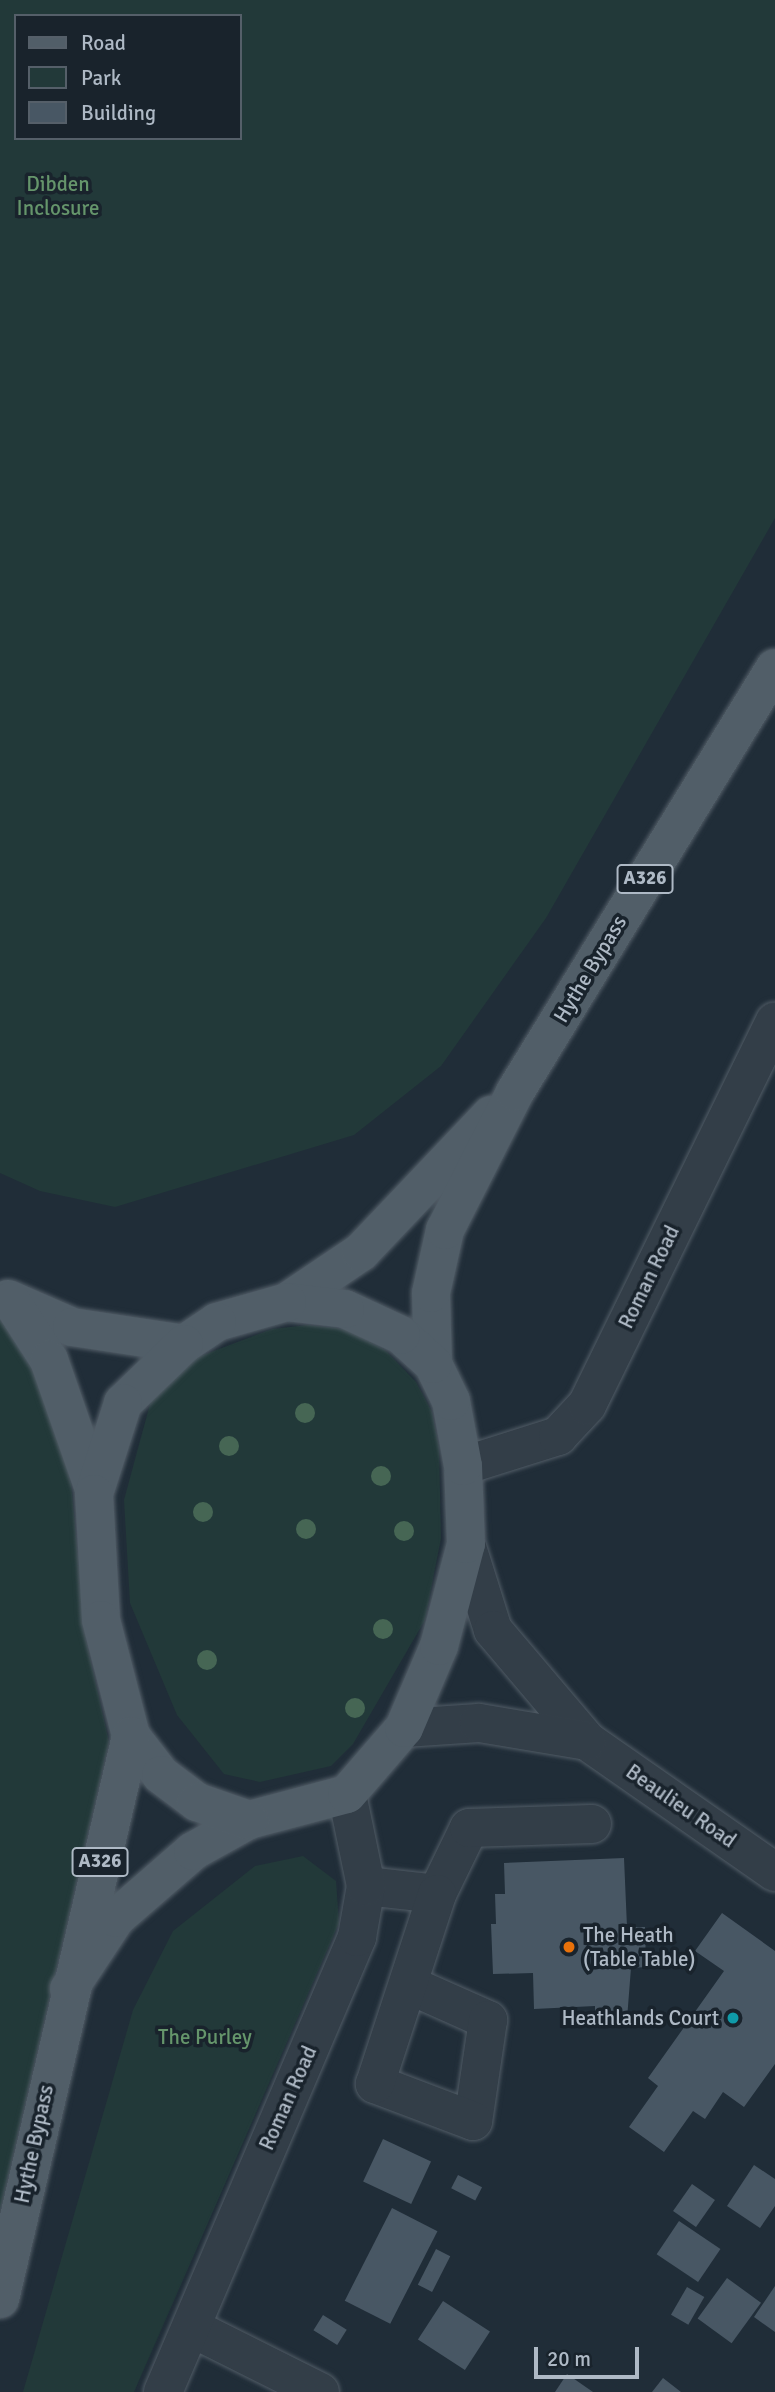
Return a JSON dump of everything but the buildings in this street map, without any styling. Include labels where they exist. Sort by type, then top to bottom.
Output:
[{"type":"main road","name":"Hythe Bypass","points":[[433,1364],[430,1293],[445,1230],[515,1092],[775,668]]},
{"type":"main road","name":"Hythe Bypass","points":[[287,1302],[361,1252],[515,1092]]},
{"type":"main road","points":[[5,1297],[72,1327],[184,1344]]},
{"type":"main road","points":[[5,1297],[64,1394],[94,1494],[101,1620],[131,1736],[161,1775],[197,1802],[248,1820]]},
{"type":"main road","points":[[94,1494],[123,1403],[184,1344],[217,1322],[287,1302],[375,1318],[433,1364],[451,1401],[463,1466],[466,1544],[439,1646],[404,1728],[347,1794]]},
{"type":"main road","name":"Hythe Bypass","points":[[0,2298],[69,1989],[131,1736]]},
{"type":"main road","name":"Hythe Bypass","points":[[69,1989],[116,1918],[153,1882],[248,1820],[347,1794]]},
{"type":"street","name":"Roman Road","points":[[463,1466],[558,1436],[587,1405],[775,1023]]},
{"type":"street","name":"Beaulieu Road","points":[[466,1544],[493,1630],[587,1741],[775,1872]]},
{"type":"street","name":"Beaulieu Road","points":[[404,1728],[479,1723],[587,1741]]},
{"type":"street","name":"Roman Road","points":[[163,2392],[357,1937],[366,1886],[347,1794]]},
{"type":"street","points":[[416,1988],[488,2020],[473,2121],[375,2084],[437,1894],[469,1828],[592,1824]]},
{"type":"street","points":[[366,1886],[437,1894]]},
{"type":"street","points":[[192,2328],[320,2392]]},
{"type":"green space","name":"Dibden Inclosure","points":[[0,0],[775,0],[775,518],[546,918],[441,1066],[354,1135],[115,1207],[40,1191],[0,1173]]},
{"type":"green space","points":[[0,1317],[55,1402],[71,1484],[86,1640],[109,1742],[0,2211]]},
{"type":"green space","points":[[308,1325],[346,1329],[385,1350],[416,1382],[432,1412],[439,1447],[441,1538],[425,1620],[353,1744],[331,1766],[260,1782],[224,1774],[177,1715],[130,1603],[124,1500],[153,1393],[177,1365],[272,1329]]},
{"type":"green space","name":"The Purley","points":[[303,1856],[336,1881],[339,1923],[134,2392],[23,2392],[133,2010],[173,1931],[255,1866]]},
{"type":"place","name":"The Heath (Table Table)","points":[[569,1947]]},
{"type":"place","name":"Heathlands Court","points":[[733,2018]]}]
